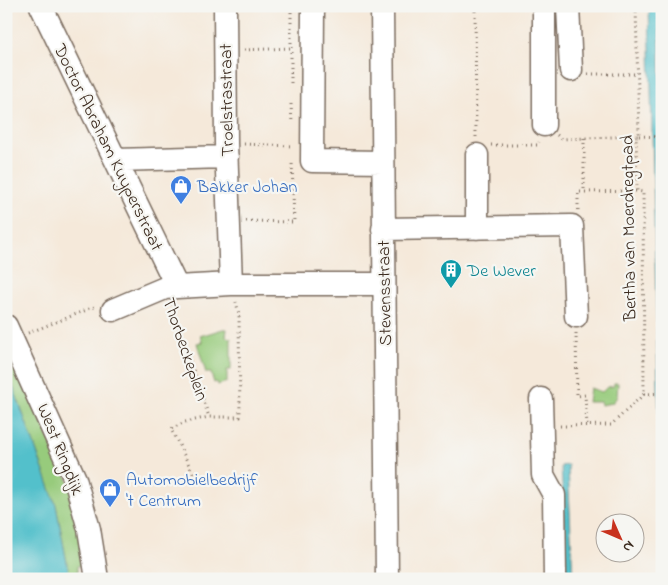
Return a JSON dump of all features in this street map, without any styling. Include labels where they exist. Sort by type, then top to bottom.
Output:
[{"type":"street","name":"Doctor Abraham Kuyperstraat","points":[[41,6],[141,213],[171,288]]},
{"type":"street","name":"Troelstrastraat","points":[[225,6],[226,150],[231,284]]},
{"type":"street","points":[[313,6],[312,161],[383,162]]},
{"type":"street","name":"Stevensstraat","points":[[382,6],[387,579]]},
{"type":"street","points":[[544,6],[544,125]]},
{"type":"street","points":[[568,6],[571,70]]},
{"type":"street","points":[[116,160],[226,150]]},
{"type":"street","points":[[477,155],[477,228]]},
{"type":"street","points":[[383,229],[572,226],[576,316]]},
{"type":"street","points":[[231,284],[384,284]]},
{"type":"street","name":"Thorbeckeplein","points":[[113,310],[171,288],[231,284]]},
{"type":"street","name":"West Ringdijk","points":[[9,332],[75,479],[89,529],[97,579]]},
{"type":"street","points":[[541,399],[543,475],[554,495],[555,579]]},
{"type":"path","points":[[291,6],[291,83]]},
{"type":"path","points":[[475,6],[477,155]]},
{"type":"path","name":"Bertha van Moerdregtpad","points":[[636,6],[640,136],[636,136],[637,191],[643,192],[644,394]]},
{"type":"path","points":[[226,51],[291,48]]},
{"type":"path","points":[[571,70],[576,74],[638,74]]},
{"type":"path","points":[[292,104],[292,130]]},
{"type":"path","points":[[640,136],[662,137]]},
{"type":"path","points":[[230,221],[294,222],[292,138]]},
{"type":"path","points":[[584,138],[584,192],[637,191]]},
{"type":"path","points":[[226,150],[292,146]]},
{"type":"path","name":"Thorbeckeplein","points":[[171,288],[176,316],[209,417],[240,417],[239,314],[231,284]]},
{"type":"path","points":[[9,332],[109,301],[113,310]]},
{"type":"path","points":[[576,316],[577,396],[585,395],[587,425]]},
{"type":"path","points":[[542,426],[611,426],[644,394],[662,393]]},
{"type":"path","points":[[193,473],[171,429],[184,422],[209,417]]},
{"type":"green space","points":[[227,329],[226,337],[231,338],[231,370],[227,370],[227,382],[218,385],[217,382],[214,383],[211,373],[206,373],[197,343],[202,342],[200,336]]},
{"type":"green space","points":[[6,346],[69,482],[86,564],[77,566],[78,579],[70,579],[56,505],[6,367]]},
{"type":"green space","points":[[614,383],[618,383],[617,397],[612,403],[601,405],[600,402],[588,402],[590,388],[602,392],[607,387],[614,386]]},
{"type":"water","points":[[649,6],[659,6],[662,146],[662,551]]},
{"type":"water","points":[[6,367],[56,505],[70,579],[8,579],[6,571]]},
{"type":"water","points":[[568,465],[573,579],[567,579],[561,466]]},
{"type":"place","name":"Bakker Johan","points":[[181,205]]},
{"type":"place","name":"De Wever","points":[[451,289]]},
{"type":"place","name":"Automobielbedrijf 't Centrum","points":[[110,508]]}]
